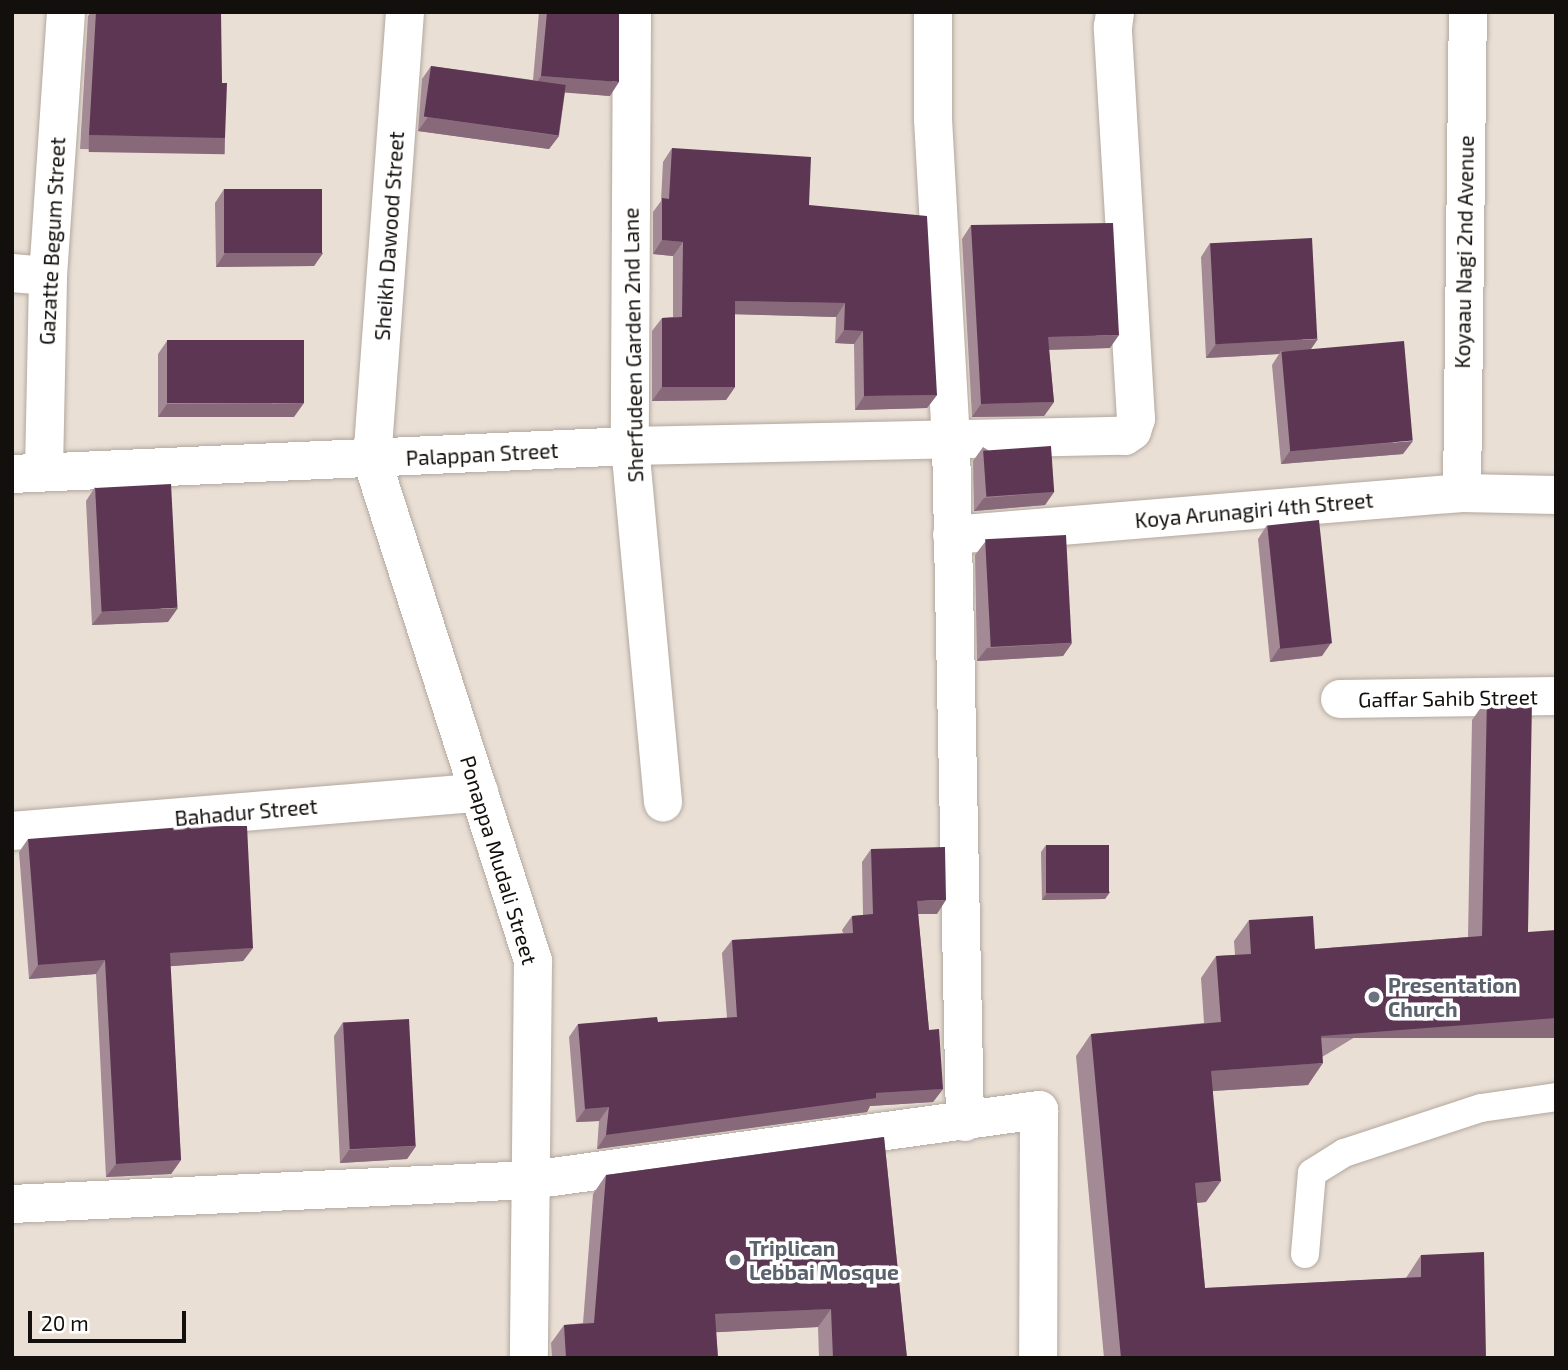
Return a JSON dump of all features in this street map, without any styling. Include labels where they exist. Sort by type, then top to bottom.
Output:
[{"type":"street","name":"Gazatte Begum Street","points":[[28,472],[30,275],[66,12]]},
{"type":"street","name":"Sheikh Dawood Street","points":[[372,460],[405,12]]},
{"type":"street","name":"Sherfudeen Garden 2nd Lane","points":[[632,12],[630,446],[663,802]]},
{"type":"street","points":[[933,12],[933,120],[951,440],[965,1122]]},
{"type":"street","name":"Palappan Street","points":[[28,472],[372,460],[630,446],[1125,436],[1132,431],[1136,419],[1113,27],[1115,12]]},
{"type":"street","name":"Koyaau Nagi 2nd Avenue","points":[[1462,493],[1468,12]]},
{"type":"street","name":"Ponappa Mudali Street","points":[[372,460],[533,961],[529,1358]]},
{"type":"street","name":"Koya Arunagiri 4th Street","points":[[952,535],[1462,493],[1556,495]]},
{"type":"street","name":"Gaffar Sahib Street","points":[[1340,699],[1556,696]]},
{"type":"street","name":"Bahadur Street","points":[[12,831],[479,793]]},
{"type":"street","points":[[12,1204],[531,1180],[1039,1110],[1038,1358]]},
{"type":"lane","points":[[1305,1254],[1312,1173],[1344,1153],[1481,1108],[1556,1097]]},
{"type":"building","points":[[96,12],[221,12],[222,83],[227,83],[225,138],[89,135]]},
{"type":"building","points":[[547,12],[619,12],[619,82],[541,76]]},
{"type":"building","points":[[431,66],[566,85],[559,135],[424,117]]},
{"type":"building","points":[[672,148],[811,157],[809,205],[927,216],[937,395],[864,396],[863,331],[844,330],[845,303],[735,301],[735,387],[662,387],[662,318],[682,317],[683,242],[662,240],[662,198],[669,199]]},
{"type":"building","points":[[224,189],[322,189],[322,253],[224,253]]},
{"type":"building","points":[[1113,223],[1119,335],[1048,337],[1054,402],[981,404],[971,225]]},
{"type":"building","points":[[1312,238],[1317,339],[1215,344],[1210,243]]},
{"type":"building","points":[[167,340],[304,340],[304,403],[167,403]]},
{"type":"building","points":[[1404,341],[1413,441],[1290,451],[1281,352]]},
{"type":"building","points":[[1051,446],[1054,492],[986,497],[983,451]]},
{"type":"building","points":[[171,484],[177,608],[102,612],[95,488]]},
{"type":"building","points":[[1319,520],[1332,643],[1280,649],[1267,525]]},
{"type":"building","points":[[1066,535],[1072,643],[991,647],[985,539]]},
{"type":"building","points":[[1487,699],[1532,700],[1528,932],[1556,930],[1556,1018],[1321,1036],[1323,1063],[1211,1071],[1221,1181],[1195,1183],[1205,1288],[1421,1277],[1421,1255],[1484,1252],[1486,1358],[1121,1358],[1091,1034],[1221,1022],[1216,956],[1251,954],[1249,920],[1313,916],[1315,949],[1482,936]]},
{"type":"building","points":[[196,826],[247,826],[253,948],[170,953],[181,1160],[116,1164],[105,960],[38,965],[28,839]]},
{"type":"building","points":[[1046,845],[1109,845],[1109,893],[1046,893]]},
{"type":"building","points":[[945,847],[946,900],[917,901],[929,1030],[939,1029],[943,1089],[876,1093],[876,1098],[606,1135],[609,1107],[585,1109],[578,1024],[657,1017],[658,1022],[737,1017],[732,940],[853,933],[852,916],[873,914],[871,849]]},
{"type":"building","points":[[409,1019],[416,1146],[350,1149],[343,1022]]},
{"type":"building","name":"Triplican Lebbai Mosque","points":[[884,1137],[907,1358],[833,1358],[831,1309],[715,1314],[718,1358],[566,1358],[564,1325],[594,1323],[606,1175]]},
{"type":"place","name":"Presentation Church","points":[[1374,997]]},
{"type":"place","name":"Triplican Lebbai Mosque","points":[[735,1260]]}]
